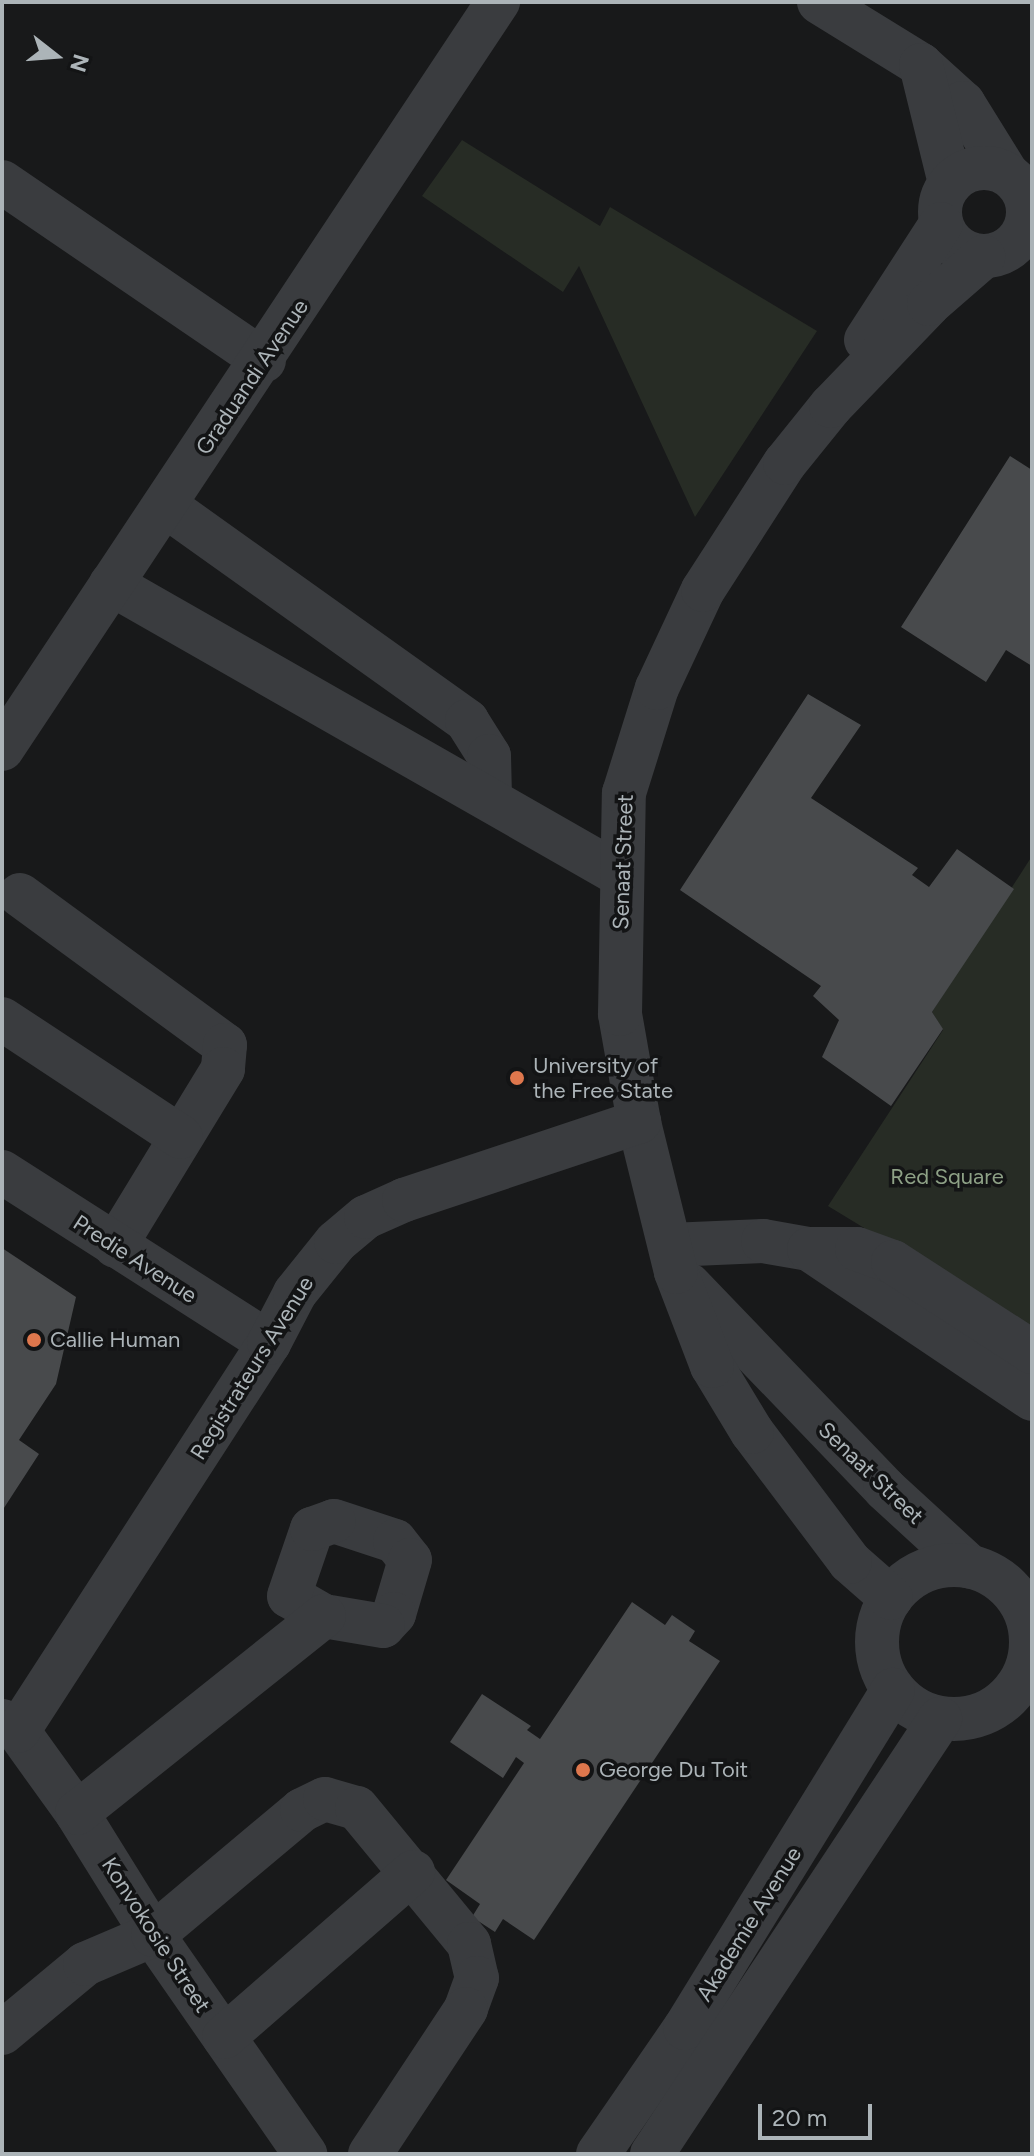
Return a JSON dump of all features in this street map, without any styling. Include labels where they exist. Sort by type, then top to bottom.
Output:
[{"type":"lane","name":"Graduandi Avenue","points":[[2,749],[264,361],[498,2]]},
{"type":"lane","points":[[819,2],[921,65],[963,103],[1019,183],[1029,211],[1027,226],[1004,260],[956,247],[921,65]]},
{"type":"lane","points":[[946,203],[977,168],[1019,183]]},
{"type":"lane","points":[[2,182],[264,361]]},
{"type":"lane","name":"Senaat Street","points":[[831,406],[870,331],[946,203]]},
{"type":"lane","name":"Senaat Street","points":[[891,1598],[850,1562],[752,1432],[712,1366],[673,1259],[639,1122],[620,1014],[619,874],[624,793],[657,688],[703,590],[785,463],[831,406],[929,304],[1004,260]]},
{"type":"lane","points":[[166,506],[467,721],[489,756],[490,798]]},
{"type":"lane","points":[[111,584],[319,707],[490,798],[619,874]]},
{"type":"lane","points":[[20,895],[225,1045],[223,1069],[115,1246]]},
{"type":"lane","points":[[2,1019],[181,1137]]},
{"type":"lane","name":"Registrateurs Avenue","points":[[10,1726],[269,1343],[295,1293],[336,1242],[366,1217],[639,1122]]},
{"type":"lane","name":"Predie Avenue","points":[[2,1172],[269,1343]]},
{"type":"lane","points":[[673,1259],[763,1241],[809,1249],[857,1249],[893,1262],[1032,1352]]},
{"type":"lane","points":[[809,1249],[1032,1399]]},
{"type":"lane","name":"Senaat Street","points":[[673,1259],[874,1478],[970,1567],[1006,1584],[1030,1618],[1026,1685],[986,1714],[940,1719]]},
{"type":"lane","points":[[940,1719],[922,1713],[893,1690],[877,1644],[891,1598],[917,1574],[952,1565],[970,1567]]},
{"type":"lane","points":[[77,1813],[324,1616]]},
{"type":"lane","name":"Akademie Avenue","points":[[598,2154],[685,2028],[893,1690]]},
{"type":"lane","name":"Akademie Avenue","points":[[652,2154],[940,1719]]},
{"type":"lane","name":"Konvokosie Street","points":[[10,1726],[77,1813],[153,1935],[305,2154]]},
{"type":"lane","points":[[2,2033],[85,1964],[153,1935],[302,1810],[325,1799],[357,1808],[413,1872],[469,1944],[477,1978],[466,2009],[370,2154]]},
{"type":"lane","points":[[224,2037],[413,1872]]},
{"type":"green space","points":[[462,140],[600,226],[610,207],[817,331],[695,517],[579,266],[563,292],[422,196]]},
{"type":"green space","name":"Red Square","points":[[1032,856],[1032,1330],[828,1206],[943,1030],[932,1012]]},
{"type":"building","points":[[1010,456],[1032,470],[1032,666],[1006,650],[986,682],[901,627]]},
{"type":"building","points":[[808,694],[861,725],[811,798],[918,868],[912,875],[929,887],[957,849],[1014,889],[932,1012],[943,1029],[891,1106],[822,1057],[839,1020],[813,996],[821,986],[680,890]]},
{"type":"building","name":"Callie Human","points":[[2,1248],[76,1297],[56,1384],[19,1440],[39,1454],[2,1511]]},
{"type":"building","name":"George Du Toit","points":[[632,1602],[665,1625],[672,1615],[695,1631],[689,1641],[720,1661],[534,1940],[503,1919],[495,1932],[472,1917],[480,1904],[446,1880],[524,1763],[516,1757],[503,1778],[450,1742],[482,1694],[531,1726],[527,1730],[540,1739]]},
{"type":"place","name":"University of the Free State","points":[[517,1078]]},
{"type":"place","name":"Callie Human","points":[[34,1340]]},
{"type":"place","name":"George Du Toit","points":[[583,1770]]}]
